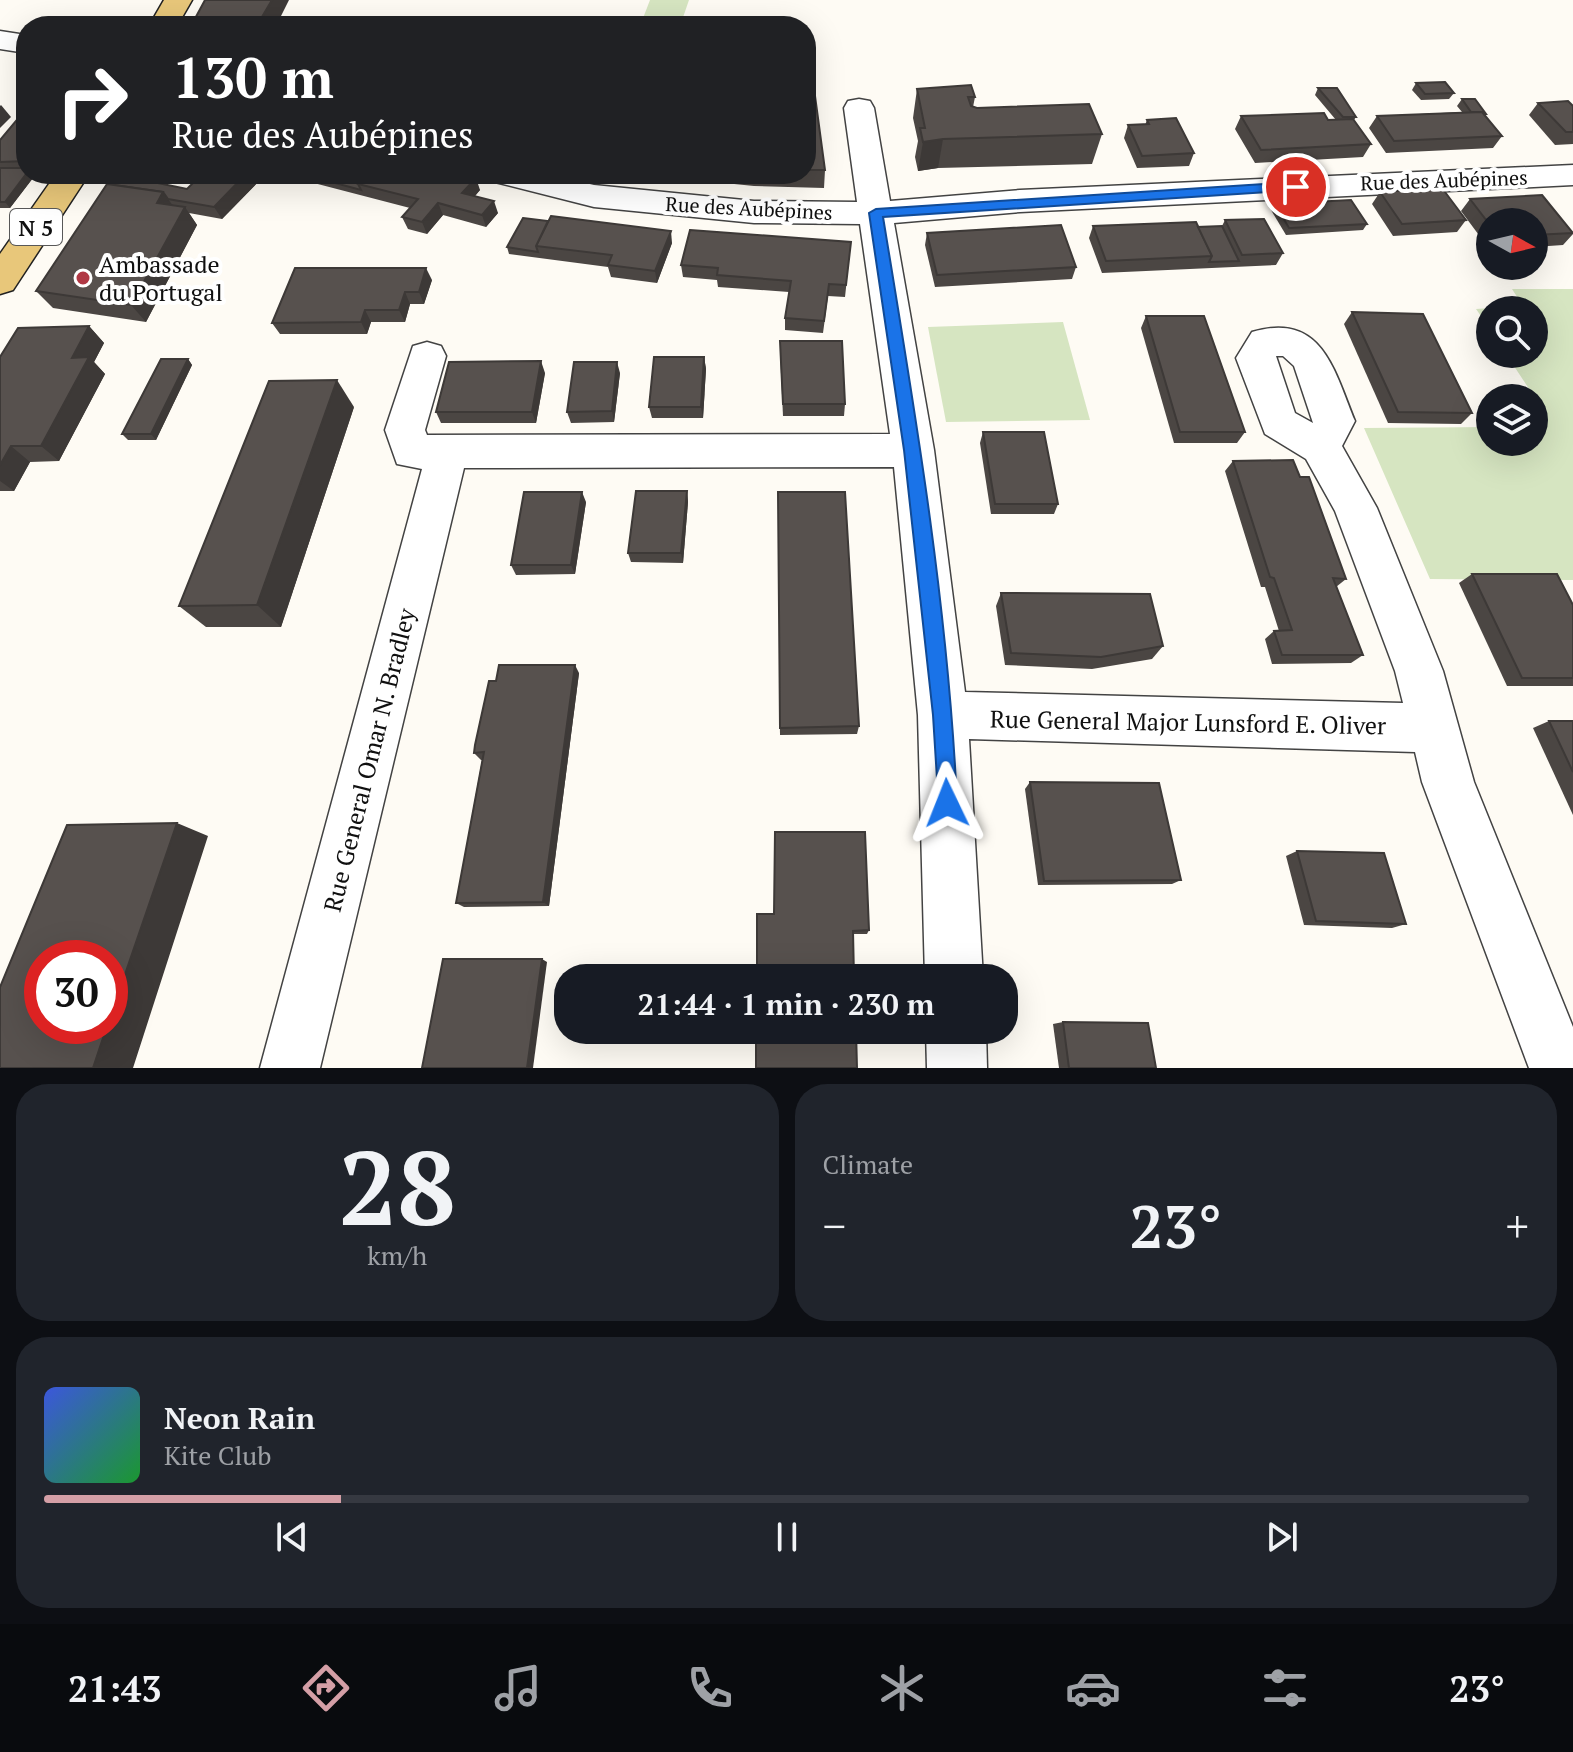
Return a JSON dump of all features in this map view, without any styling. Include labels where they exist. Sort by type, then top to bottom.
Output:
[{"type":"main road","name":"N 5","points":[[0,281],[66,184]]},
{"type":"street","points":[[859,108],[913,450],[943,715],[953,964]]},
{"type":"street","points":[[1562,175],[1573,209]]},
{"type":"street","name":"Rue des Aubépines","points":[[544,184],[594,196],[754,212],[876,213],[1020,201],[1562,175]]},
{"type":"street","points":[[427,356],[405,430],[412,452],[913,450]]},
{"type":"street","points":[[1321,447],[1355,508],[1388,585],[1419,671],[1448,782],[1559,1068]]},
{"type":"street","name":"Rue General Omar N. Bradley","points":[[290,1068],[447,452]]},
{"type":"street","name":"Rue General Major Lunsford E. Oliver","points":[[943,715],[1434,728]]},
{"type":"street","points":[[956,1044],[957,1068]]},
{"type":"green space","points":[[650,0],[689,0],[683,16],[644,16]]},
{"type":"green space","points":[[1512,289],[1573,289],[1573,580],[1430,579],[1364,428],[1476,427],[1476,456],[1548,456],[1548,384],[1526,384],[1515,368],[1548,368],[1548,296],[1517,296]]},
{"type":"green space","points":[[1063,322],[1090,420],[946,422],[928,327]]},
{"type":"building","points":[[205,0],[272,0],[263,16],[196,16]]},
{"type":"building","points":[[1445,82],[1454,93],[1425,94],[1416,83]]},
{"type":"building","points":[[971,85],[975,97],[968,97],[971,106],[977,108],[1089,104],[1102,134],[923,142],[920,128],[925,128],[917,89]]},
{"type":"building","points":[[1318,88],[1337,88],[1356,117],[1343,117]]},
{"type":"building","points":[[1462,99],[1475,99],[1486,114],[1471,112]]},
{"type":"building","points":[[1568,101],[1573,106],[1573,132],[1566,132],[1538,103]]},
{"type":"building","points":[[816,103],[825,170],[816,170]]},
{"type":"building","points":[[1482,112],[1502,136],[1394,141],[1377,116]]},
{"type":"building","points":[[1324,113],[1328,120],[1353,119],[1371,144],[1261,150],[1241,116]]},
{"type":"building","points":[[1176,118],[1194,153],[1142,156],[1128,125]]},
{"type":"building","points":[[16,121],[16,161],[0,162],[0,140]]},
{"type":"building","points":[[0,168],[16,168],[16,184],[18,184],[5,202],[0,202]]},
{"type":"building","points":[[107,184],[163,192],[157,203],[185,207],[131,305],[36,291]]},
{"type":"building","points":[[163,184],[187,189],[192,184],[236,184],[214,207],[168,199],[163,192],[114,185]]},
{"type":"building","points":[[339,184],[358,184],[361,190]]},
{"type":"building","points":[[358,184],[470,184],[462,193],[494,201],[482,215],[438,203],[422,222],[402,217],[418,199]]},
{"type":"building","points":[[1442,188],[1466,220],[1402,224],[1380,192]]},
{"type":"building","points":[[1542,195],[1573,233],[1548,234],[1548,208],[1477,208],[1470,199]]},
{"type":"building","points":[[1351,200],[1367,224],[1289,228],[1275,204]]},
{"type":"building","points":[[551,216],[671,231],[655,271],[608,265],[612,255],[536,246]]},
{"type":"building","points":[[523,218],[548,221],[536,246],[538,252],[507,247]]},
{"type":"building","points":[[1264,219],[1283,253],[1242,255],[1225,220]]},
{"type":"building","points":[[1196,222],[1212,256],[1106,261],[1093,226]]},
{"type":"building","points":[[1061,225],[1076,267],[937,275],[927,233]]},
{"type":"building","points":[[1222,226],[1239,261],[1209,262],[1212,256],[1198,227]]},
{"type":"building","points":[[690,230],[851,242],[846,285],[829,284],[824,321],[785,318],[791,281],[717,275],[718,268],[681,265]]},
{"type":"building","points":[[295,268],[426,268],[419,292],[405,292],[399,310],[365,310],[361,322],[272,323]]},
{"type":"building","points":[[1352,312],[1423,314],[1472,413],[1398,412]]},
{"type":"building","points":[[1146,316],[1204,316],[1245,432],[1180,432]]},
{"type":"building","points":[[89,326],[72,358],[89,357],[41,446],[11,446],[0,465],[0,357],[18,328]]},
{"type":"building","points":[[780,341],[842,341],[845,404],[783,404]]},
{"type":"building","points":[[654,357],[704,357],[701,407],[649,407]]},
{"type":"building","points":[[161,359],[188,359],[151,434],[122,434]]},
{"type":"building","points":[[541,361],[532,412],[436,412],[449,362]]},
{"type":"building","points":[[574,362],[617,362],[612,411],[567,412]]},
{"type":"building","points":[[337,380],[257,605],[179,606],[269,381]]},
{"type":"building","points":[[983,432],[1044,432],[1058,504],[995,504]]},
{"type":"building","points":[[1293,460],[1300,477],[1309,477],[1346,579],[1333,578],[1363,655],[1282,655],[1274,631],[1292,630],[1274,578],[1270,577],[1233,461]]},
{"type":"building","points":[[636,491],[687,491],[681,553],[628,553]]},
{"type":"building","points":[[524,492],[582,492],[571,565],[511,565]]},
{"type":"building","points":[[778,492],[845,492],[859,726],[780,728]]},
{"type":"building","points":[[1472,574],[1557,574],[1573,605],[1573,678],[1522,678]]},
{"type":"building","points":[[1001,593],[1150,594],[1163,646],[1101,657],[1011,653]]},
{"type":"building","points":[[499,665],[575,665],[543,902],[456,903],[484,752],[474,753],[475,745],[489,681],[496,681]]},
{"type":"building","points":[[1549,721],[1573,721],[1573,772]]},
{"type":"building","points":[[1030,782],[1159,783],[1181,880],[1044,881]]},
{"type":"building","points":[[177,823],[128,966],[128,940],[24,940],[24,1044],[101,1044],[93,1068],[0,1068],[0,987],[67,825]]},
{"type":"building","points":[[775,832],[865,832],[869,930],[853,931],[854,964],[757,964],[757,914],[774,914]]},
{"type":"building","points":[[1297,851],[1384,853],[1406,924],[1316,921]]},
{"type":"building","points":[[443,959],[542,959],[527,1068],[422,1068]]},
{"type":"building","points":[[1063,1022],[1148,1023],[1156,1068],[1069,1068]]},
{"type":"building","points":[[756,1044],[856,1044],[857,1068],[756,1068]]},
{"type":"place","name":"Ambassade du Portugal","points":[[83,278]]},
{"type":"route","points":[[947,803],[943,715],[913,450],[876,213],[1020,201],[1296,187]]}]
